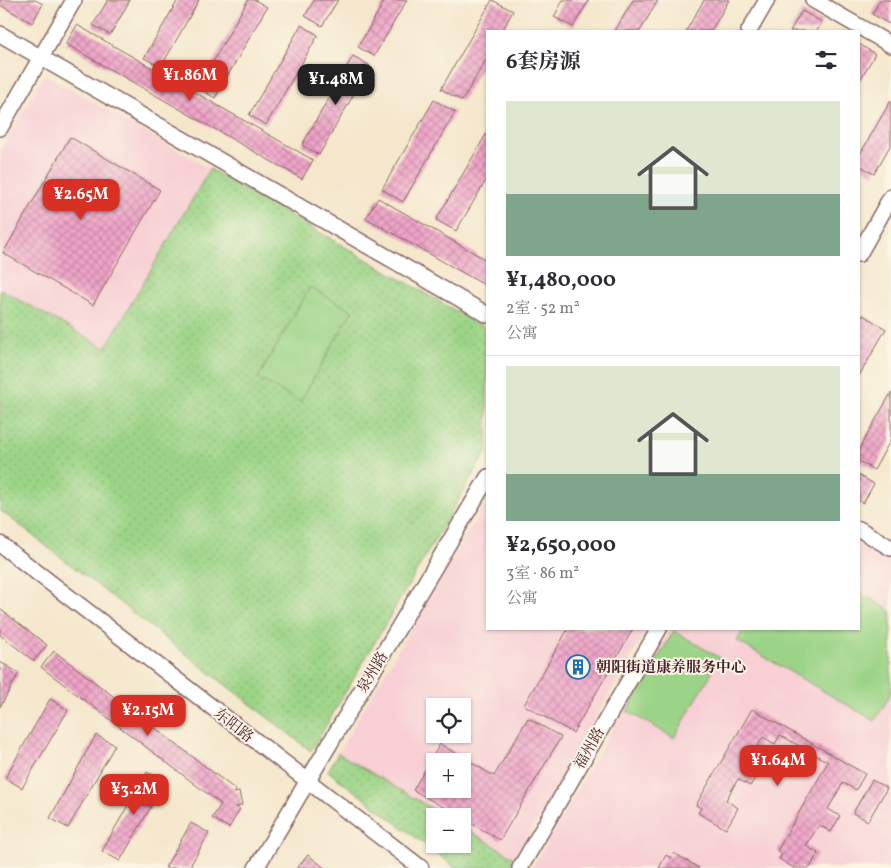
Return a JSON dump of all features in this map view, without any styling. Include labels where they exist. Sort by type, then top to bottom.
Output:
[{"type":"street","points":[[0,128],[74,0]]},
{"type":"street","points":[[750,30],[767,0]]},
{"type":"street","points":[[813,0],[891,45]]},
{"type":"street","points":[[0,34],[486,314]]},
{"type":"street","points":[[860,252],[891,198]]},
{"type":"street","name":"泉州路","points":[[256,868],[486,480]]},
{"type":"street","points":[[860,530],[891,548]]},
{"type":"street","name":"东阳路","points":[[0,544],[421,868]]},
{"type":"street","name":"福州路","points":[[520,868],[658,630]]},
{"type":"shaded area","points":[[44,74],[210,169],[105,348],[0,289],[0,152]]},
{"type":"shaded area","points":[[486,501],[486,630],[646,630],[515,858],[471,832],[471,808],[431,808],[338,753]]},
{"type":"shaded area","points":[[860,539],[891,557],[891,868],[532,868],[669,630],[860,630]]},
{"type":"green space","points":[[210,169],[486,328],[486,453],[311,751],[0,510],[0,289],[105,348]]},
{"type":"green space","points":[[310,287],[352,311],[300,402],[258,378]]},
{"type":"green space","points":[[860,593],[891,611],[891,693],[875,721],[737,641],[743,630],[860,630]]},
{"type":"green space","points":[[674,631],[720,658],[674,738],[627,711]]},
{"type":"green space","points":[[338,753],[431,808],[426,808],[426,845],[328,771]]},
{"type":"green space","points":[[471,832],[515,858],[509,868],[456,868],[436,853],[471,853]]},
{"type":"building","points":[[0,0],[35,0],[43,4],[32,23],[0,5]]},
{"type":"building","points":[[108,0],[130,0],[110,35],[93,25]]},
{"type":"building","points":[[178,0],[199,0],[161,67],[144,58]]},
{"type":"building","points":[[248,0],[255,0],[267,7],[215,98],[198,88]]},
{"type":"building","points":[[314,0],[338,0],[322,26],[305,16]]},
{"type":"building","points":[[385,0],[407,0],[374,56],[358,47]]},
{"type":"building","points":[[492,0],[513,11],[503,30],[486,30],[486,59],[462,101],[441,89]]},
{"type":"building","points":[[563,0],[589,0],[573,27],[554,17]]},
{"type":"building","points":[[633,0],[658,0],[641,30],[616,30]]},
{"type":"building","points":[[704,0],[729,0],[712,30],[687,30]]},
{"type":"building","points":[[880,0],[891,0],[891,25],[872,14]]},
{"type":"building","points":[[802,11],[822,22],[818,30],[791,30]]},
{"type":"building","points":[[77,25],[313,160],[302,179],[66,44]]},
{"type":"building","points":[[301,25],[318,35],[266,125],[249,115]]},
{"type":"building","points":[[860,45],[875,54],[860,80]]},
{"type":"building","points":[[353,56],[370,66],[319,155],[302,145]]},
{"type":"building","points":[[434,100],[455,112],[403,202],[382,189]]},
{"type":"building","points":[[891,100],[891,144],[874,174],[860,166],[860,154]]},
{"type":"building","points":[[486,134],[486,180],[456,231],[436,220]]},
{"type":"building","points":[[70,137],[160,190],[93,305],[3,253]]},
{"type":"building","points":[[378,198],[486,260],[486,286],[366,218]]},
{"type":"building","points":[[863,315],[886,329],[860,374],[860,320]]},
{"type":"building","points":[[891,393],[891,439],[874,470],[860,462],[860,447]]},
{"type":"building","points":[[860,476],[874,484],[863,503],[860,502]]},
{"type":"building","points":[[0,609],[47,645],[34,661],[0,635]]},
{"type":"building","name":"朝阳街道康养服务中心","points":[[567,630],[632,630],[573,733],[524,705]]},
{"type":"building","points":[[54,651],[236,790],[234,793],[239,792],[242,805],[236,807],[240,809],[229,828],[212,818],[221,804],[41,667]]},
{"type":"building","points":[[0,662],[19,673],[0,707]]},
{"type":"building","points":[[50,699],[68,710],[22,788],[5,778]]},
{"type":"building","points":[[752,709],[865,774],[856,790],[843,783],[828,809],[840,816],[831,832],[819,825],[806,846],[818,853],[810,868],[794,868],[779,859],[782,854],[777,851],[828,762],[780,735],[775,744],[763,737],[748,763],[760,770],[750,786],[738,779],[726,800],[738,808],[726,829],[698,813],[701,808],[696,805]]},
{"type":"building","points":[[528,718],[561,737],[500,840],[471,823],[471,808],[445,808],[427,798],[471,798],[471,762],[494,776]]},
{"type":"building","points":[[96,735],[115,745],[68,828],[50,818]]},
{"type":"building","points":[[440,744],[455,753],[435,753]]},
{"type":"building","points":[[426,768],[426,797],[413,790]]},
{"type":"building","points":[[147,772],[165,782],[120,861],[102,851]]},
{"type":"building","points":[[872,780],[887,788],[868,821],[853,813]]},
{"type":"building","points":[[191,823],[209,833],[189,868],[165,868]]},
{"type":"building","points":[[674,853],[699,868],[659,868],[666,855],[671,858]]},
{"type":"building","points":[[308,855],[325,868],[297,868]]},
{"type":"place","name":"朝阳街道康养服务中心","points":[[578,667]]}]
